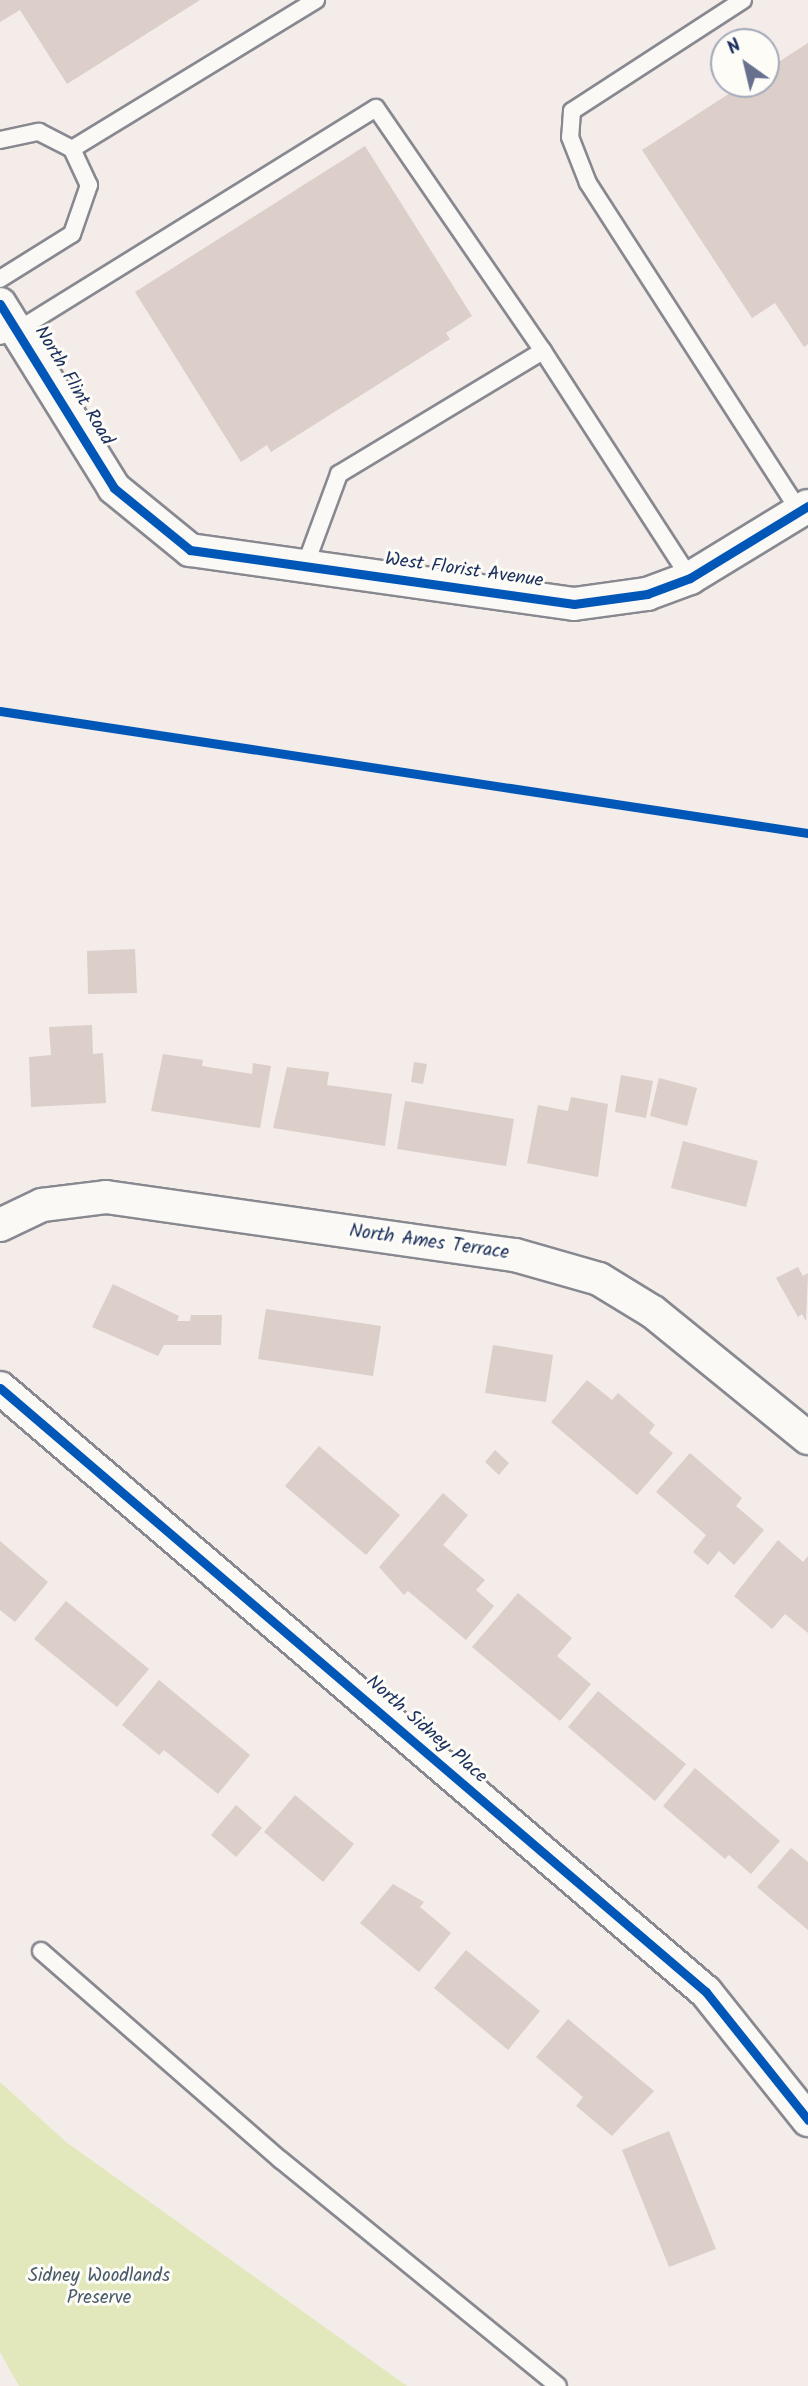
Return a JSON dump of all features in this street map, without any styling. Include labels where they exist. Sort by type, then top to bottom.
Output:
[{"type":"street","name":"North Flint Road","points":[[0,304],[9,333],[114,488]]},
{"type":"street","name":"West Florist Avenue","points":[[114,488],[190,550],[574,604],[648,594],[690,578],[804,509]]},
{"type":"street","name":"North Ames Terrace","points":[[0,1225],[42,1205],[106,1197],[515,1255],[600,1279],[653,1312],[808,1438]]},
{"type":"street","name":"North Sidney Place","points":[[0,1388],[706,1992],[808,2119]]},
{"type":"lane","points":[[72,149],[316,0]]},
{"type":"lane","points":[[743,0],[572,111],[570,137],[588,183],[804,509]]},
{"type":"lane","points":[[9,333],[376,108],[543,351],[690,578]]},
{"type":"lane","points":[[0,140],[39,132],[72,149],[89,185],[72,234],[0,279]]},
{"type":"lane","points":[[305,566],[338,474],[543,351]]},
{"type":"lane","points":[[41,1951],[281,2160],[558,2386]]},
{"type":"green space","name":"Sidney Woodlands Preserve","points":[[0,2082],[66,2142],[407,2386],[19,2386],[0,2352]]},
{"type":"building","points":[[0,0],[200,0],[67,84],[20,10],[0,22]]},
{"type":"building","points":[[808,43],[808,344],[804,347],[775,303],[752,318],[642,150],[722,98],[780,98],[780,61]]},
{"type":"building","points":[[365,146],[472,316],[446,333],[450,339],[271,452],[267,445],[241,462],[135,292]]},
{"type":"building","points":[[135,949],[137,993],[88,994],[87,951]]},
{"type":"building","points":[[92,1025],[93,1054],[103,1053],[106,1103],[31,1107],[29,1057],[51,1055],[49,1027]]},
{"type":"building","points":[[163,1054],[203,1060],[202,1066],[252,1074],[253,1063],[271,1066],[260,1128],[151,1111]]},
{"type":"building","points":[[414,1062],[427,1064],[423,1084],[411,1082]]},
{"type":"building","points":[[287,1067],[329,1072],[327,1085],[392,1094],[385,1146],[273,1128]]},
{"type":"building","points":[[621,1075],[653,1081],[646,1118],[615,1112]]},
{"type":"building","points":[[659,1078],[697,1088],[687,1126],[650,1116]]},
{"type":"building","points":[[571,1097],[608,1104],[598,1177],[527,1163],[538,1105],[568,1111]]},
{"type":"building","points":[[405,1101],[514,1119],[506,1166],[397,1149]]},
{"type":"building","points":[[683,1141],[758,1161],[746,1207],[671,1188]]},
{"type":"building","points":[[798,1267],[803,1276],[808,1273],[806,1321],[802,1314],[798,1317],[776,1278]]},
{"type":"building","points":[[113,1284],[179,1316],[177,1321],[190,1321],[191,1315],[222,1315],[221,1345],[164,1345],[158,1356],[92,1327]]},
{"type":"building","points":[[266,1309],[381,1326],[373,1376],[258,1359]]},
{"type":"building","points":[[493,1345],[553,1355],[546,1402],[485,1393]]},
{"type":"building","points":[[587,1380],[612,1400],[618,1393],[655,1425],[649,1433],[673,1453],[637,1495],[551,1422]]},
{"type":"building","points":[[319,1446],[400,1515],[366,1555],[285,1486]]},
{"type":"building","points":[[495,1450],[509,1463],[499,1475],[485,1462]]},
{"type":"building","points":[[690,1453],[742,1498],[736,1506],[764,1530],[734,1565],[719,1551],[708,1565],[693,1552],[706,1535],[656,1492]]},
{"type":"building","points":[[443,1493],[468,1515],[443,1545],[485,1580],[476,1590],[494,1606],[466,1640],[408,1591],[404,1595],[379,1567]]},
{"type":"building","points":[[778,1540],[803,1562],[808,1556],[808,1633],[785,1614],[772,1629],[734,1596]]},
{"type":"building","points":[[0,1541],[48,1582],[15,1622],[0,1610]]},
{"type":"building","points":[[518,1593],[572,1638],[557,1656],[591,1684],[560,1721],[472,1647]]},
{"type":"building","points":[[66,1601],[149,1669],[117,1707],[34,1639]]},
{"type":"building","points":[[159,1680],[250,1755],[218,1794],[164,1750],[159,1755],[122,1725]]},
{"type":"building","points":[[598,1691],[686,1764],[655,1801],[568,1727]]},
{"type":"building","points":[[695,1768],[780,1841],[751,1874],[729,1855],[725,1859],[663,1806]]},
{"type":"building","points":[[295,1795],[354,1844],[323,1882],[264,1832]]},
{"type":"building","points":[[236,1805],[262,1828],[236,1857],[211,1835]]},
{"type":"building","points":[[791,1848],[808,1862],[808,1930],[757,1887]]},
{"type":"building","points":[[393,1884],[424,1902],[420,1907],[451,1933],[419,1972],[360,1923]]},
{"type":"building","points":[[466,1950],[540,2011],[508,2050],[434,1988]]},
{"type":"building","points":[[568,2019],[654,2091],[612,2136],[576,2106],[583,2097],[536,2057]]},
{"type":"building","points":[[669,2131],[716,2249],[669,2267],[622,2150]]},
{"type":"cycle path","points":[[0,304],[114,488],[190,550],[574,604],[647,594],[690,578],[808,506]]},
{"type":"cycle path","points":[[0,711],[808,833]]},
{"type":"cycle path","points":[[0,1388],[706,1992],[808,2120]]}]
